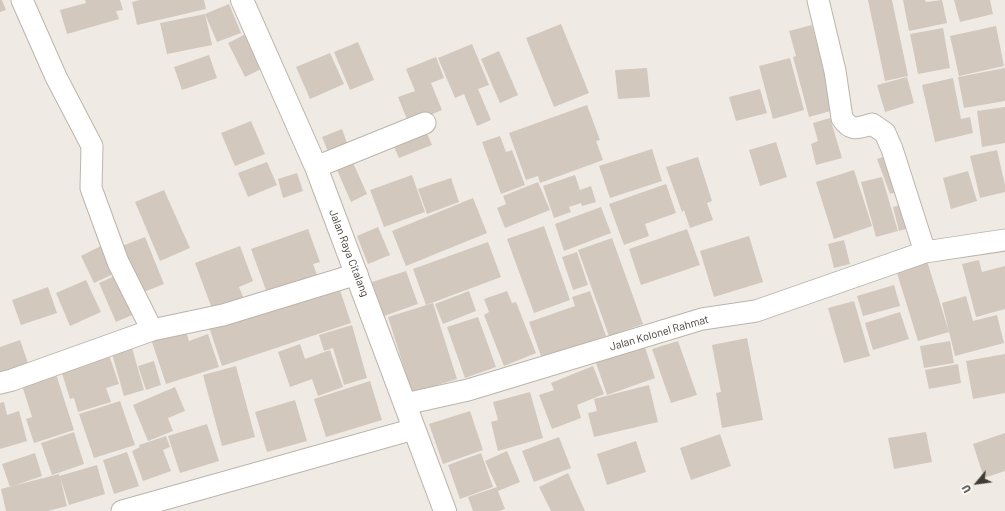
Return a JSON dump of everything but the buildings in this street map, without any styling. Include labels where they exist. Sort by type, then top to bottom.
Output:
[{"type":"street","points":[[22,0],[56,77],[92,146],[91,188],[118,262],[152,330]]},
{"type":"street","name":"Jalan Raya Citalang","points":[[242,0],[261,46],[316,167],[445,511]]},
{"type":"street","points":[[818,0],[835,71],[842,118],[850,127],[858,128],[872,124],[885,133],[892,150],[925,252]]},
{"type":"street","points":[[316,167],[425,123]]},
{"type":"street","name":"Jalan Kolonel Rahmat","points":[[405,404],[468,390],[702,318],[756,311],[925,252],[1005,240]]},
{"type":"street","points":[[0,383],[152,330],[223,315],[357,274]]},
{"type":"street","points":[[122,511],[166,505],[414,429]]}]
